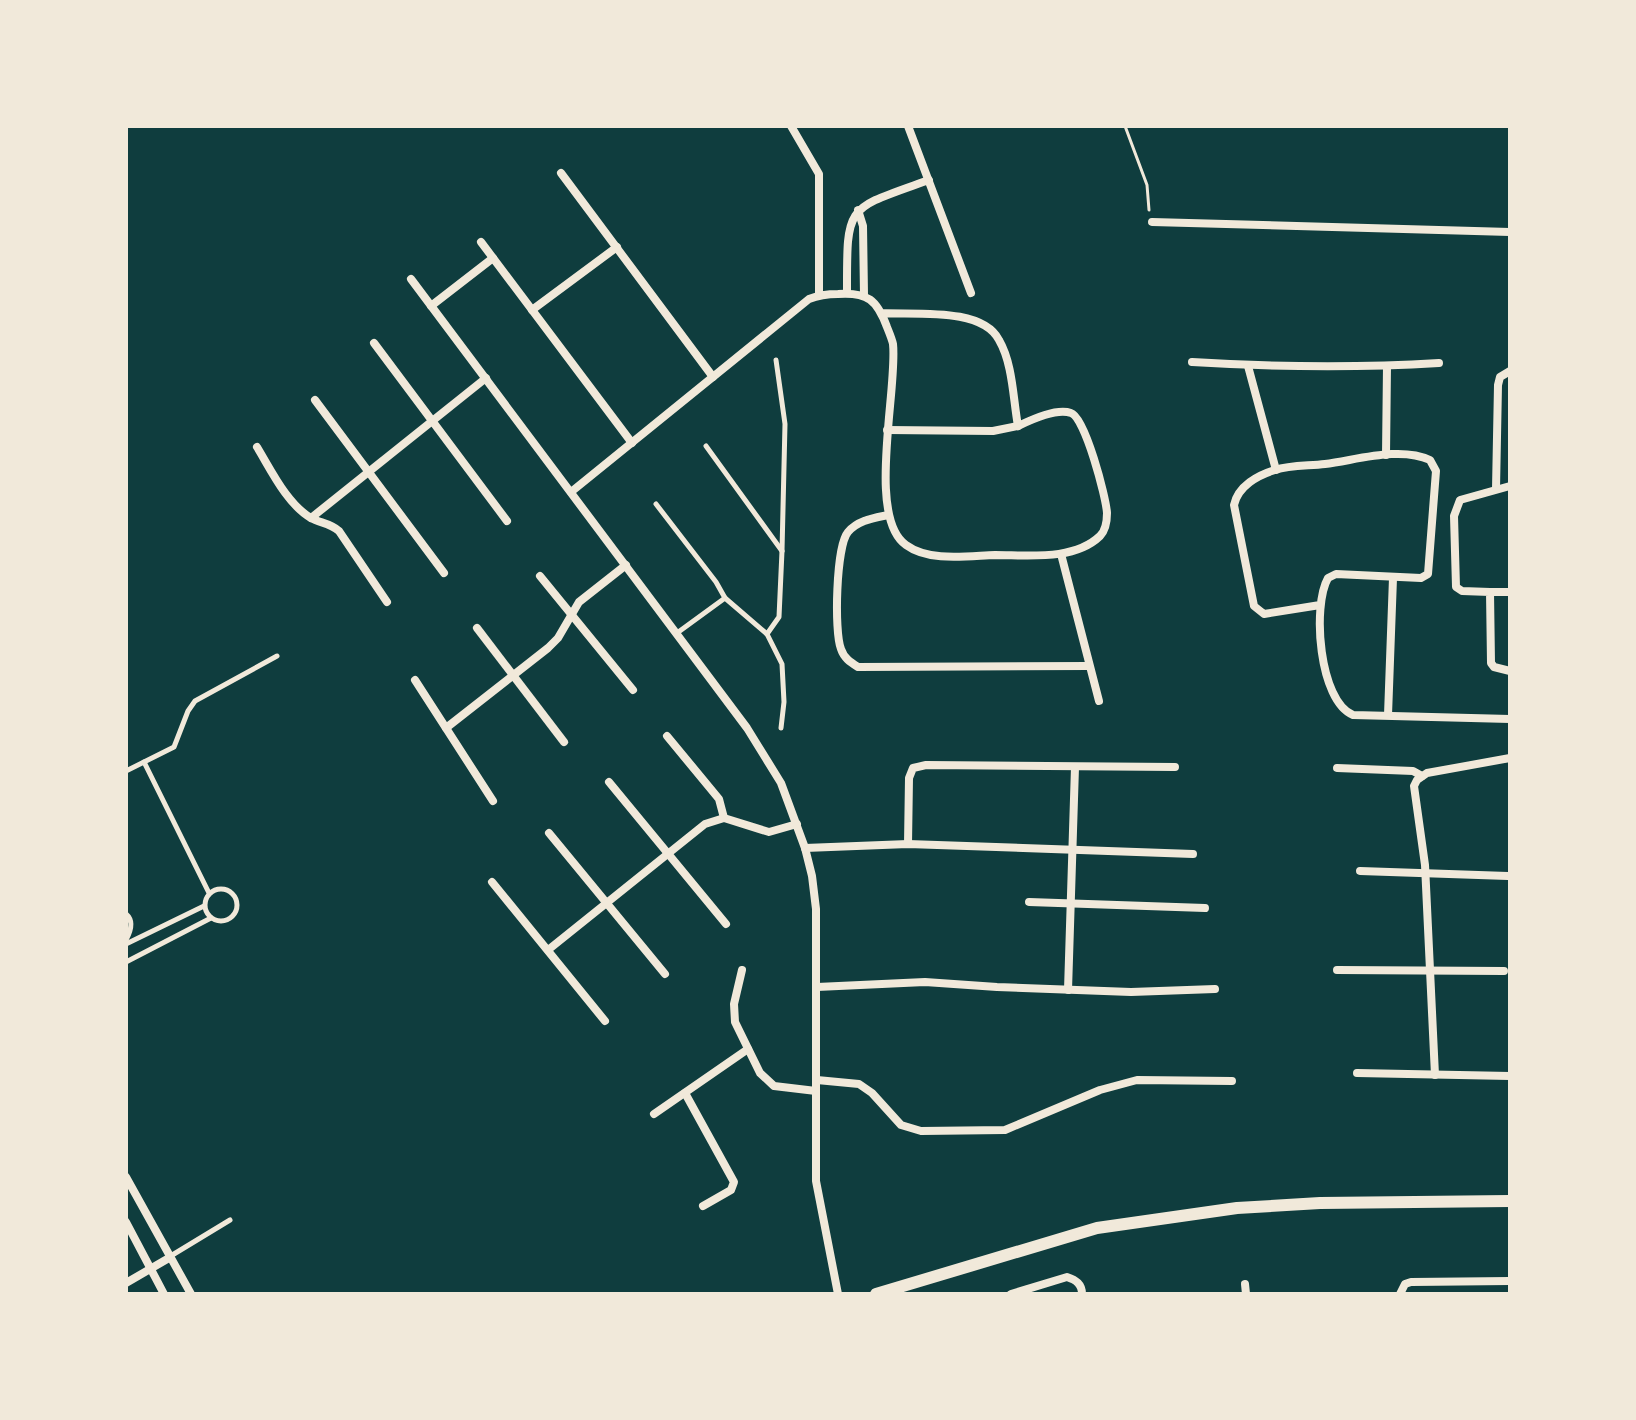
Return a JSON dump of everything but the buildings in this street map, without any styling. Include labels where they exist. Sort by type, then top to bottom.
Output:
[{"type":"street","points":[[791,126],[819,174],[819,295]]},
{"type":"street","points":[[908,126],[971,293]]},
{"type":"street","points":[[561,173],[713,377]]},
{"type":"street","points":[[847,293],[848,233],[852,217],[878,198],[929,180]]},
{"type":"street","points":[[858,210],[863,226],[864,295]]},
{"type":"street","points":[[1152,222],[1510,232]]},
{"type":"street","points":[[481,242],[632,443]]},
{"type":"street","points":[[532,310],[617,247]]},
{"type":"street","points":[[431,306],[493,258]]},
{"type":"street","points":[[411,279],[677,634],[765,754],[781,783],[805,848],[816,909],[816,1181],[838,1294]]},
{"type":"street","points":[[571,492],[809,299],[847,293],[870,298],[882,313],[893,344],[887,430],[888,515],[902,543],[924,553],[944,556],[1061,554],[1091,542],[1099,536],[1107,522],[1107,510],[1089,444],[1078,418],[1072,413],[1053,414],[993,431],[887,430]]},
{"type":"street","points":[[882,313],[962,317],[980,321],[989,327],[999,339],[1006,357],[1018,426]]},
{"type":"street","points":[[374,343],[507,521]]},
{"type":"street","points":[[1192,362],[1248,366],[1439,363]]},
{"type":"street","points":[[1248,366],[1276,470]]},
{"type":"street","points":[[1386,455],[1387,366]]},
{"type":"street","points":[[1496,489],[1498,385],[1500,377],[1510,371]]},
{"type":"street","points":[[311,518],[486,378]]},
{"type":"street","points":[[315,400],[444,573]]},
{"type":"street","points":[[257,447],[287,493],[311,518],[332,525],[339,531],[387,602]]},
{"type":"street","points":[[1320,605],[1264,614],[1254,606],[1234,505],[1244,487],[1276,470],[1386,455],[1425,458],[1433,463],[1436,471],[1430,570],[1421,578],[1330,575],[1325,582],[1320,605],[1326,676],[1338,706],[1358,717],[1510,719]]},
{"type":"street","points":[[1510,486],[1460,500],[1454,516],[1456,587],[1462,591],[1510,592]]},
{"type":"street","points":[[888,515],[858,523],[850,529],[840,550],[839,644],[849,661],[858,667],[1089,666]]},
{"type":"street","points":[[1061,554],[1099,701]]},
{"type":"street","points":[[446,728],[558,638],[579,602],[626,565]]},
{"type":"street","points":[[540,576],[633,690]]},
{"type":"street","points":[[1388,715],[1393,578]]},
{"type":"street","points":[[1490,592],[1491,663],[1510,671]]},
{"type":"street","points":[[477,628],[564,742]]},
{"type":"street","points":[[415,680],[493,801]]},
{"type":"street","points":[[667,736],[719,799],[724,818]]},
{"type":"street","points":[[1435,1075],[1426,872],[1413,791],[1422,776],[1510,758]]},
{"type":"street","points":[[908,844],[909,778],[913,768],[926,765],[1175,767]]},
{"type":"street","points":[[1068,990],[1075,767]]},
{"type":"street","points":[[1337,768],[1413,771],[1422,776]]},
{"type":"street","points":[[609,782],[726,924]]},
{"type":"street","points":[[548,950],[705,824],[724,818],[769,832],[797,824]]},
{"type":"street","points":[[549,833],[665,974]]},
{"type":"street","points":[[805,848],[908,844],[1193,854]]},
{"type":"street","points":[[1360,871],[1508,876]]},
{"type":"street","points":[[492,882],[605,1021]]},
{"type":"street","points":[[1029,902],[1205,908]]},
{"type":"street","points":[[742,970],[735,1022],[760,1073],[774,1086],[816,1091]]},
{"type":"street","points":[[1337,970],[1504,971]]},
{"type":"street","points":[[817,987],[925,982],[1131,992],[1215,989]]},
{"type":"street","points":[[654,1114],[748,1049]]},
{"type":"street","points":[[1357,1073],[1510,1076]]},
{"type":"street","points":[[817,1080],[859,1084],[872,1093],[901,1125],[921,1131],[1005,1130],[1100,1090],[1137,1080],[1232,1081]]},
{"type":"street","points":[[685,1093],[734,1182],[731,1190],[703,1206]]},
{"type":"street","points":[[126,1177],[191,1294]]},
{"type":"street","points":[[876,1294],[1097,1228],[1237,1208],[1320,1203],[1510,1201]]},
{"type":"street","points":[[126,1222],[164,1294]]},
{"type":"street","points":[[126,1283],[169,1258]]},
{"type":"street","points":[[1011,1294],[1067,1277],[1076,1280],[1082,1294]]},
{"type":"street","points":[[1400,1294],[1402,1287],[1411,1282],[1510,1281]]},
{"type":"street","points":[[1245,1284],[1246,1294]]},
{"type":"lane","points":[[767,634],[779,617],[782,551],[785,424],[776,360]]},
{"type":"lane","points":[[706,446],[782,551]]},
{"type":"lane","points":[[656,504],[725,598],[767,634],[782,664],[784,702],[781,728]]},
{"type":"lane","points":[[677,634],[725,598]]},
{"type":"lane","points":[[126,771],[174,747],[195,701],[277,656]]},
{"type":"lane","points":[[144,762],[209,893],[205,906],[211,918],[228,920],[235,914],[238,904],[234,895],[218,889],[209,893]]},
{"type":"lane","points":[[126,942],[205,906]]},
{"type":"lane","points":[[126,914],[130,917],[131,927],[126,942]]},
{"type":"lane","points":[[126,962],[211,918]]},
{"type":"lane","points":[[169,1258],[230,1220]]},
{"type":"path","points":[[1125,126],[1147,185],[1152,222]]}]
